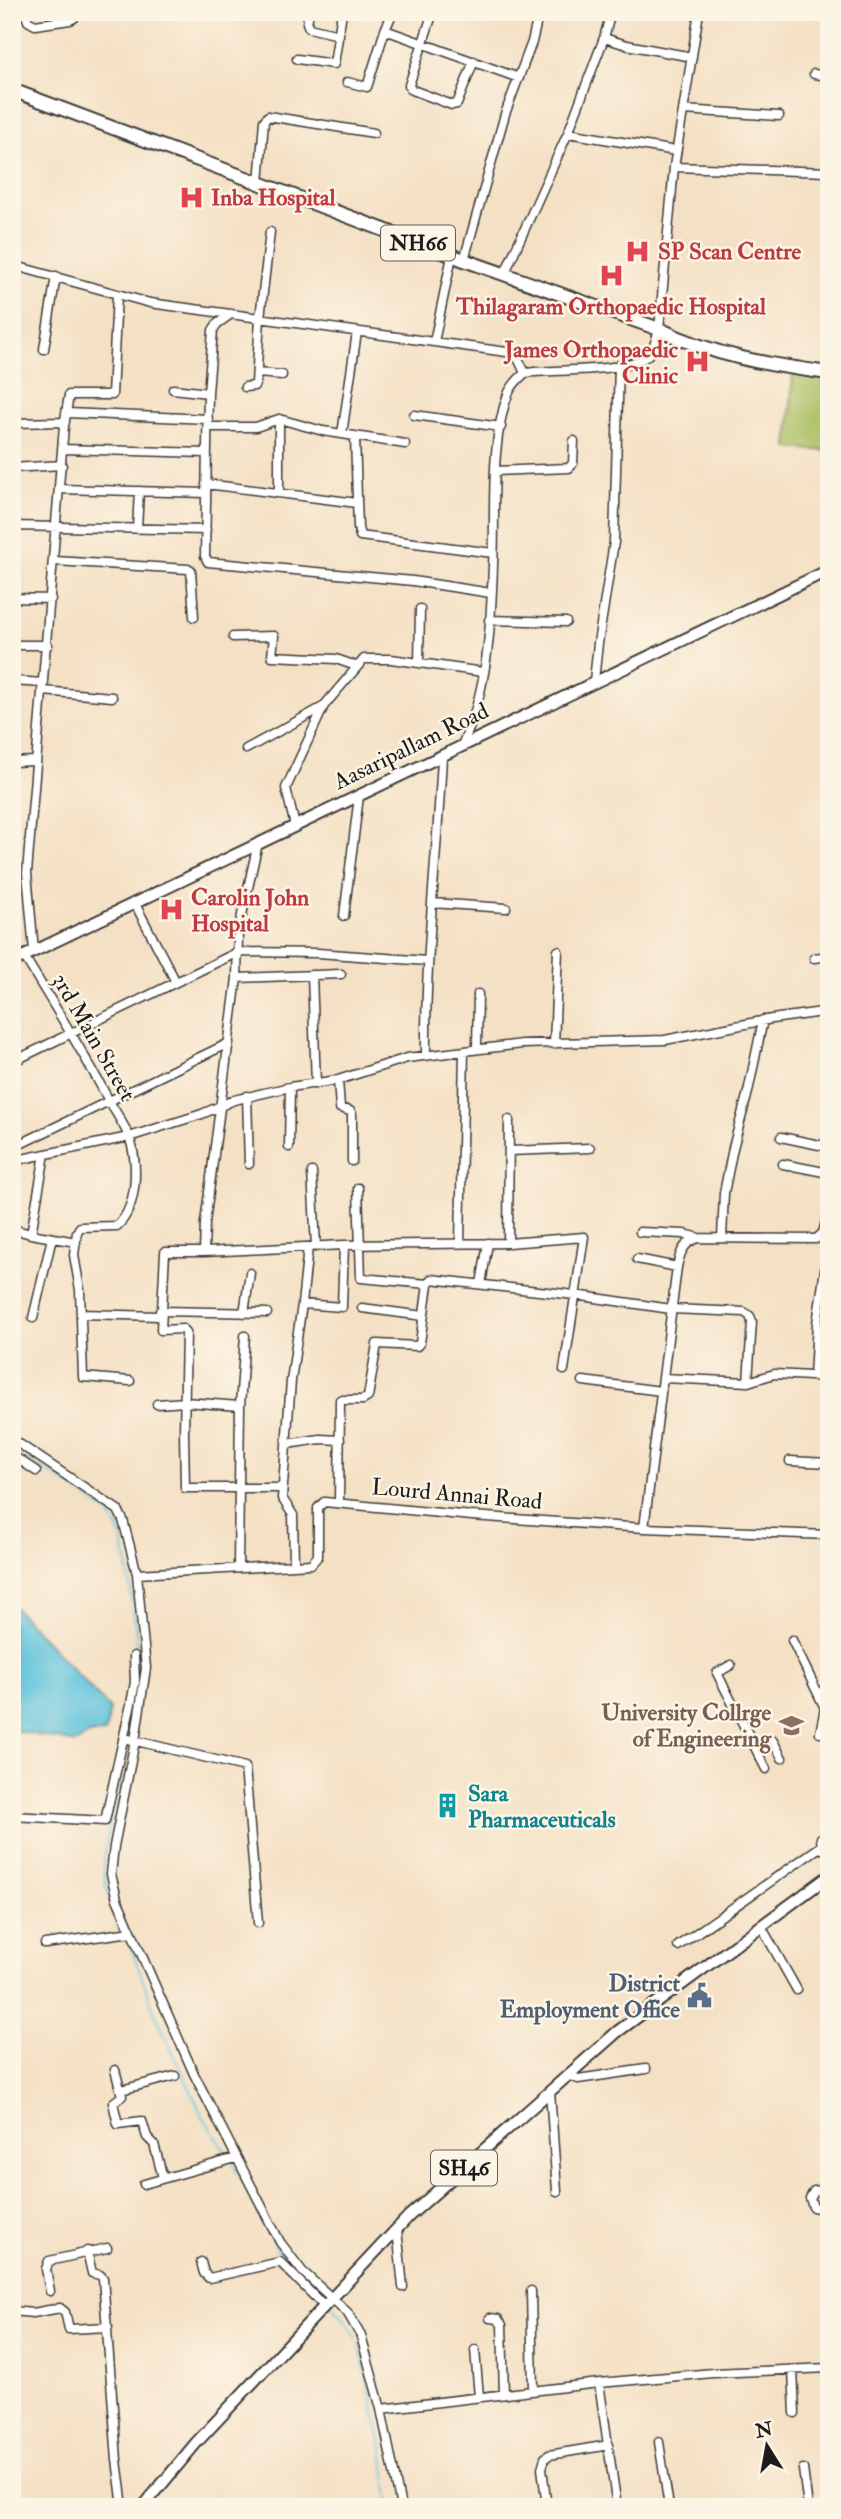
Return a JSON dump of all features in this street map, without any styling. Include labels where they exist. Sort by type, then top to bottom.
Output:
[{"type":"highway","name":"NH66","points":[[13,90],[729,357],[829,373]]},
{"type":"main road","name":"Aasaripallam Road","points":[[12,962],[829,569]]},
{"type":"main road","name":"SH46","points":[[143,2507],[196,2443],[397,2229],[617,2032],[829,1876]]},
{"type":"street","points":[[25,12],[28,22],[35,25],[69,20],[74,18],[76,12]]},
{"type":"street","points":[[309,12],[309,28],[339,35]]},
{"type":"street","points":[[297,59],[334,64],[342,12]]},
{"type":"street","points":[[347,82],[367,87],[393,12]]},
{"type":"street","points":[[433,12],[409,85],[410,89],[452,105],[460,102],[474,61]]},
{"type":"street","points":[[434,342],[505,114],[532,42],[538,12]]},
{"type":"street","points":[[504,275],[568,133],[604,38],[611,12]]},
{"type":"street","points":[[462,745],[471,726],[483,672],[494,553],[500,427],[509,393],[513,384],[525,373],[606,368],[644,358],[655,344],[659,329],[676,151],[699,12]]},
{"type":"street","points":[[386,30],[519,78]]},
{"type":"street","points":[[604,38],[692,57]]},
{"type":"street","points":[[814,74],[829,76]]},
{"type":"street","points":[[12,278],[13,90]]},
{"type":"street","points":[[683,110],[779,116]]},
{"type":"street","points":[[259,183],[264,121],[268,116],[374,133]]},
{"type":"street","points":[[568,133],[676,151]]},
{"type":"street","points":[[674,167],[829,173]]},
{"type":"street","points":[[245,387],[255,385],[257,373],[270,232]]},
{"type":"street","points":[[13,266],[150,303],[514,353],[525,373]]},
{"type":"street","points":[[44,349],[56,276]]},
{"type":"street","points":[[29,953],[27,873],[66,417],[69,395],[112,395],[117,294]]},
{"type":"street","points":[[208,562],[205,556],[206,453],[213,328],[231,314]]},
{"type":"street","points":[[342,434],[356,332]]},
{"type":"street","points":[[594,681],[614,542],[619,365]]},
{"type":"street","points":[[257,373],[282,375]]},
{"type":"street","points":[[173,389],[208,393]]},
{"type":"street","points":[[414,415],[500,427]]},
{"type":"street","points":[[12,423],[66,417],[256,427],[279,419],[342,434],[405,444]]},
{"type":"street","points":[[279,419],[279,493]]},
{"type":"street","points":[[355,436],[358,532],[365,538],[494,553]]},
{"type":"street","points":[[496,471],[569,468],[573,463],[574,441]]},
{"type":"street","points":[[62,449],[130,453],[206,453]]},
{"type":"street","points":[[12,468],[62,465]]},
{"type":"street","points":[[61,489],[206,489],[279,493],[357,503]]},
{"type":"street","points":[[137,529],[139,491]]},
{"type":"street","points":[[12,526],[206,530]]},
{"type":"street","points":[[55,561],[191,570],[208,562],[413,581],[491,593]]},
{"type":"street","points":[[191,570],[194,617]]},
{"type":"street","points":[[12,598],[51,600]]},
{"type":"street","points":[[419,663],[420,609]]},
{"type":"street","points":[[489,620],[566,622]]},
{"type":"street","points":[[233,637],[274,636],[272,656],[336,659],[356,666]]},
{"type":"street","points":[[12,645],[48,645]]},
{"type":"street","points":[[295,826],[286,788],[323,707],[363,659],[483,672]]},
{"type":"street","points":[[12,681],[112,697]]},
{"type":"street","points":[[246,749],[323,707]]},
{"type":"street","points":[[426,1055],[427,961],[438,844],[442,757]]},
{"type":"street","points":[[12,762],[35,761]]},
{"type":"street","points":[[344,916],[359,796]]},
{"type":"street","points":[[204,1252],[237,978],[238,933],[258,843]]},
{"type":"street","points":[[134,902],[176,982]]},
{"type":"street","points":[[432,903],[506,908]]},
{"type":"street","points":[[554,1044],[558,951]]},
{"type":"street","points":[[12,1062],[238,952],[318,953],[427,961]]},
{"type":"street","name":"3rd Main Street","points":[[29,953],[70,1033],[130,1137]]},
{"type":"street","points":[[814,958],[829,956]]},
{"type":"street","points":[[237,978],[341,974]]},
{"type":"street","points":[[312,975],[316,1084]]},
{"type":"street","points":[[477,1048],[478,994]]},
{"type":"street","points":[[12,1161],[130,1137],[247,1096],[338,1080],[407,1058],[477,1048],[665,1040],[763,1020],[829,1011]]},
{"type":"street","points":[[722,1238],[724,1192],[763,1020]]},
{"type":"street","points":[[12,1148],[229,1043]]},
{"type":"street","points":[[460,1243],[464,1051]]},
{"type":"street","points":[[338,1080],[340,1108],[352,1114],[352,1161]]},
{"type":"street","points":[[289,1147],[290,1087]]},
{"type":"street","points":[[247,1096],[249,1164]]},
{"type":"street","points":[[508,1243],[509,1120]]},
{"type":"street","points":[[130,1137],[135,1160],[134,1187],[124,1219],[117,1226],[80,1227],[75,1255],[79,1278],[83,1377],[130,1381]]},
{"type":"street","points":[[781,1137],[829,1147]]},
{"type":"street","points":[[509,1151],[590,1148]]},
{"type":"street","points":[[31,1234],[45,1154]]},
{"type":"street","points":[[783,1164],[829,1173]]},
{"type":"street","points":[[294,1564],[293,1515],[283,1501],[282,1488],[291,1381],[312,1247],[312,1172]]},
{"type":"street","points":[[358,1188],[361,1278],[428,1284]]},
{"type":"street","points":[[821,1237],[829,1210]]},
{"type":"street","points":[[12,1228],[76,1242]]},
{"type":"street","points":[[640,1232],[684,1234],[698,1238],[811,1240],[821,1237]]},
{"type":"street","points":[[282,1488],[185,1488],[186,1332],[183,1329],[161,1330],[165,1252],[344,1245],[508,1243],[583,1237],[564,1370]]},
{"type":"street","points":[[814,1376],[817,1323],[828,1244],[821,1237]]},
{"type":"street","points":[[33,1318],[52,1238]]},
{"type":"street","points":[[644,1528],[677,1267],[681,1250],[698,1238]]},
{"type":"street","points":[[481,1284],[488,1243]]},
{"type":"street","points":[[302,1304],[342,1307],[344,1245]]},
{"type":"street","points":[[637,1259],[677,1267]]},
{"type":"street","points":[[244,1313],[250,1273]]},
{"type":"street","points":[[339,1503],[340,1400],[363,1400],[368,1397],[377,1343],[419,1345],[430,1280],[575,1295],[671,1310],[736,1311],[750,1316],[752,1322],[748,1382]]},
{"type":"street","points":[[362,1308],[424,1315]]},
{"type":"street","points":[[80,1314],[267,1314]]},
{"type":"street","points":[[238,1567],[240,1406],[245,1336]]},
{"type":"street","points":[[663,1378],[748,1382],[774,1374],[829,1377]]},
{"type":"street","points":[[583,1381],[661,1391]]},
{"type":"street","points":[[157,1405],[185,1402],[240,1406]]},
{"type":"street","points":[[12,1438],[118,1510],[123,1520],[136,1574],[146,1668],[114,1846],[111,1874],[117,1899],[194,2074],[236,2158],[280,2242],[328,2302]]},
{"type":"street","points":[[287,1444],[340,1440]]},
{"type":"street","points":[[12,1455],[36,1471]]},
{"type":"street","points":[[789,1461],[829,1463]]},
{"type":"street","name":"Lourd Annai Road","points":[[136,1574],[315,1562],[318,1556],[318,1508],[324,1502],[433,1513],[644,1528],[829,1535]]},
{"type":"street","points":[[792,1640],[825,1708],[820,1733]]},
{"type":"street","points":[[12,1816],[105,1821],[135,1682],[134,1656]]},
{"type":"street","points":[[732,1665],[717,1673],[766,1769]]},
{"type":"street","points":[[124,1738],[245,1767],[258,1923]]},
{"type":"street","points":[[773,1741],[782,1758]]},
{"type":"street","points":[[116,1776],[128,1779]]},
{"type":"street","points":[[678,1946],[824,1848],[821,1838],[829,1837]]},
{"type":"street","points":[[761,1926],[797,1990]]},
{"type":"street","points":[[44,1944],[131,1932]]},
{"type":"street","points":[[568,2075],[578,2079],[646,2069]]},
{"type":"street","points":[[115,2070],[121,2090],[121,2098],[113,2103],[118,2124],[142,2121],[147,2137],[156,2149],[163,2178]]},
{"type":"street","points":[[121,2090],[175,2076]]},
{"type":"street","points":[[550,2091],[556,2191]]},
{"type":"street","points":[[144,2183],[236,2158]]},
{"type":"street","points":[[829,2189],[814,2191],[810,2198],[813,2207],[829,2210]]},
{"type":"street","points":[[397,2229],[403,2287]]},
{"type":"street","points":[[50,2291],[47,2263],[107,2248]]},
{"type":"street","points":[[87,2251],[92,2273],[103,2278],[123,2507]]},
{"type":"street","points":[[201,2262],[204,2273],[209,2278],[280,2262],[328,2302],[347,2312],[361,2336],[381,2409],[401,2507]]},
{"type":"street","points":[[531,2291],[533,2390]]},
{"type":"street","points":[[12,2311],[29,2314],[60,2308],[65,2312],[69,2329],[108,2327]]},
{"type":"street","points":[[490,2318],[498,2319],[502,2325],[504,2394]]},
{"type":"street","points":[[475,2350],[479,2397]]},
{"type":"street","points":[[381,2409],[599,2383],[713,2373],[829,2368]]},
{"type":"street","points":[[793,2370],[795,2413]]},
{"type":"street","points":[[599,2383],[617,2507]]},
{"type":"street","points":[[659,2442],[669,2507]]},
{"type":"street","points":[[547,2507],[542,2468],[545,2458],[549,2455],[609,2445]]},
{"type":"street","points":[[803,2469],[808,2507]]},
{"type":"green space","points":[[793,373],[829,377],[829,451],[788,448]]},
{"type":"water","points":[[12,1605],[110,1709],[105,1733],[89,1734],[76,1743],[12,1730]]},
{"type":"waterway","points":[[22,1457],[70,1485],[109,1513],[119,1530],[127,1561],[141,1671],[130,1737]]},
{"type":"waterway","points":[[123,1770],[129,1744]]},
{"type":"waterway","points":[[120,1786],[107,1840],[104,1873],[109,1895],[124,1930]]},
{"type":"waterway","points":[[127,1937],[156,2016],[201,2113],[229,2157]]},
{"type":"waterway","points":[[233,2164],[278,2250],[324,2299]]},
{"type":"waterway","points":[[332,2306],[357,2338]]},
{"type":"waterway","points":[[359,2343],[383,2450],[390,2507]]},
{"type":"place","name":"Inba Hospital","points":[[191,197]]},
{"type":"place","name":"SP Scan Centre","points":[[638,251]]},
{"type":"place","name":"Thilagaram Orthopaedic Hospital","points":[[611,276]]},
{"type":"place","name":"James Orthopaedic Clinic","points":[[698,362]]},
{"type":"place","name":"Carolin John Hospital","points":[[171,910]]},
{"type":"place","name":"University Collrge of Engineering","points":[[791,1725]]},
{"type":"place","name":"Sara Pharmaceuticals","points":[[448,1806]]},
{"type":"place","name":"District Employment Office","points":[[700,1996]]}]
